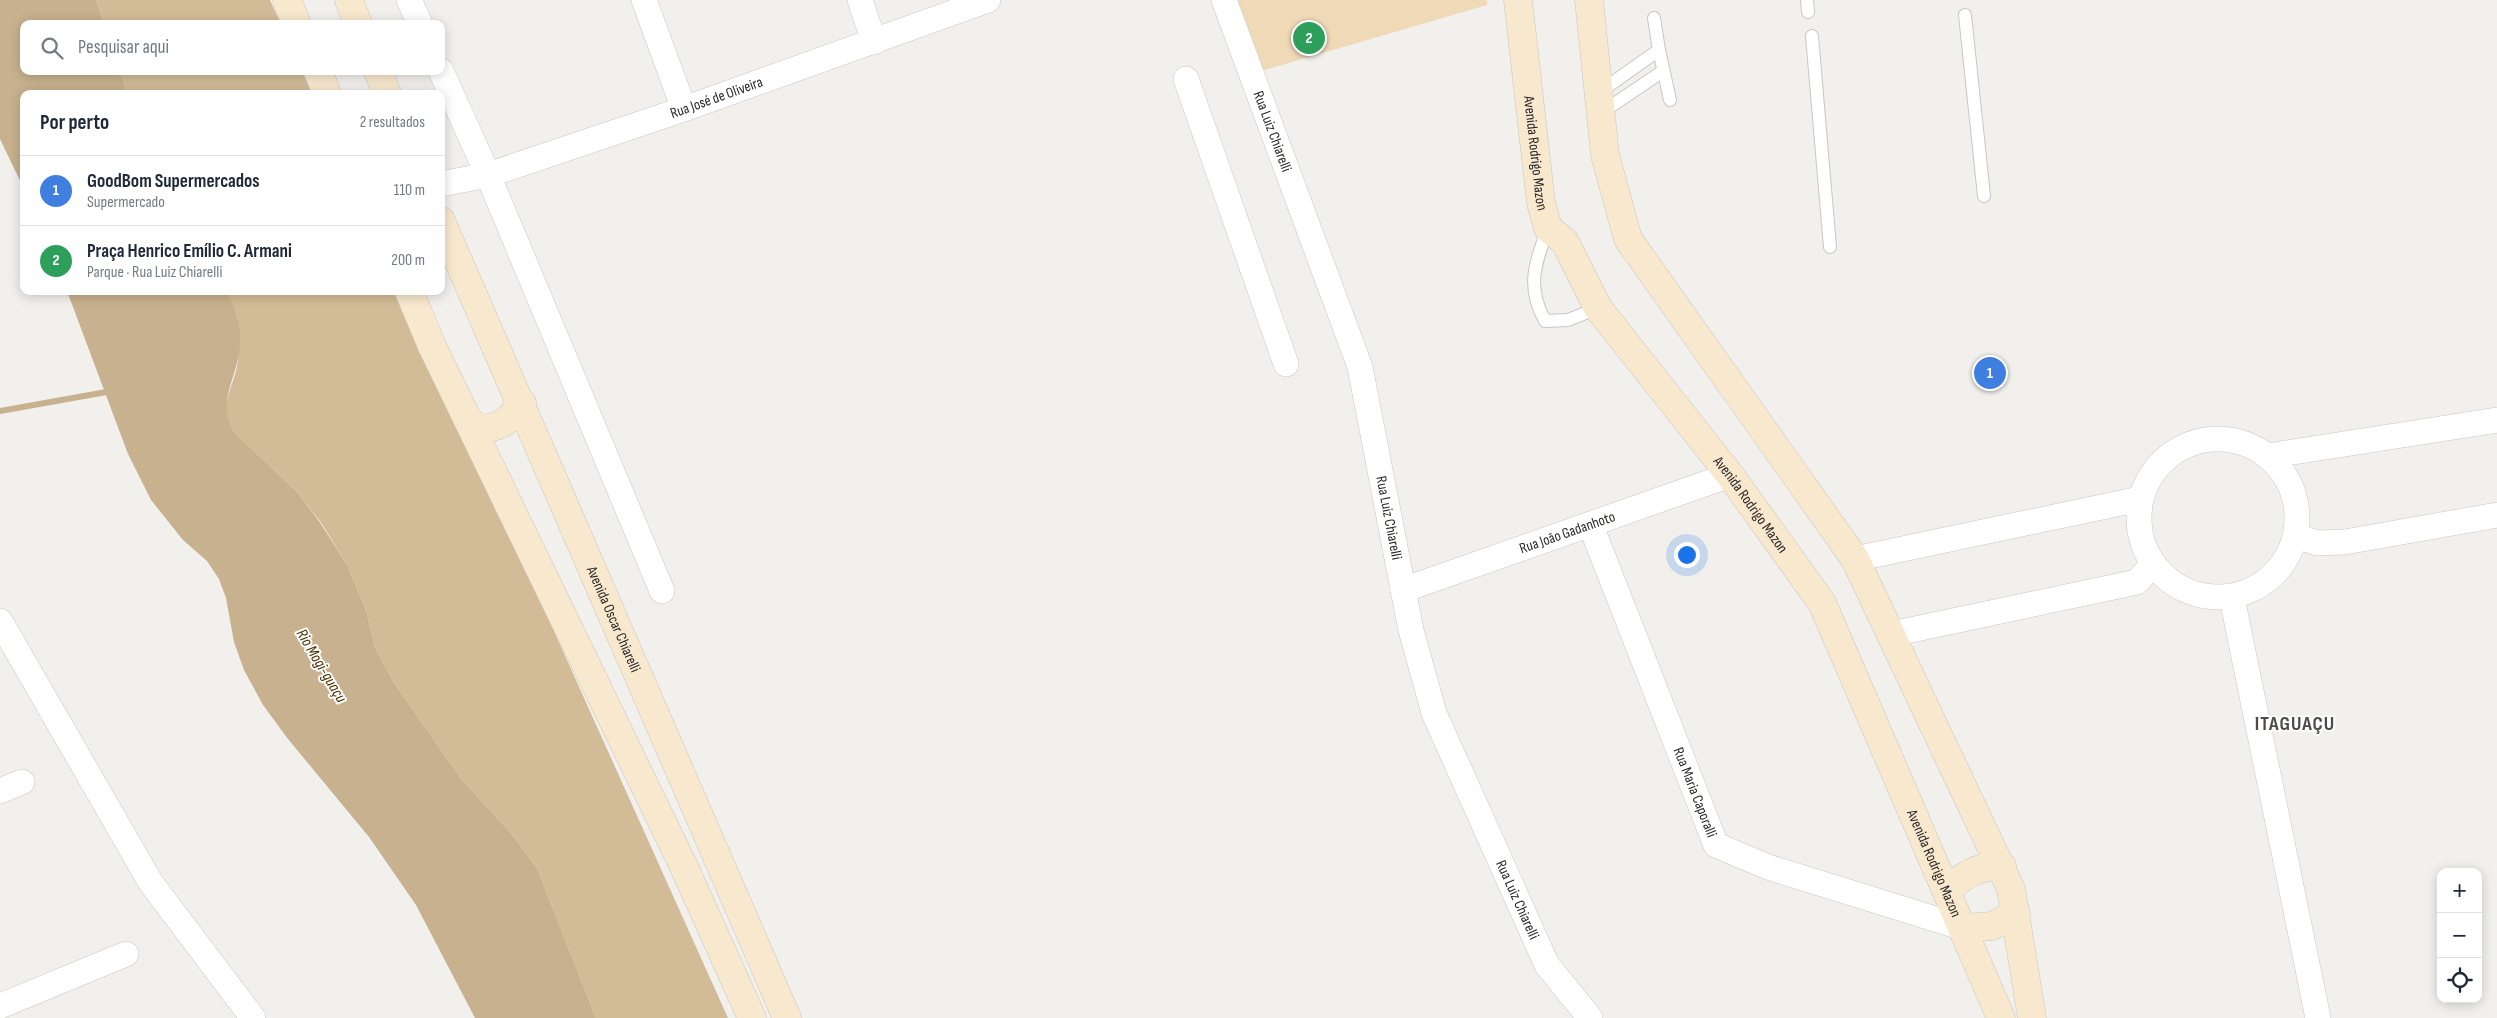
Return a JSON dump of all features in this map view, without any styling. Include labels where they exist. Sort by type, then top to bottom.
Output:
[{"type":"street","points":[[287,0],[295,20]]},
{"type":"street","points":[[349,0],[356,20]]},
{"type":"street","points":[[409,0],[418,20]]},
{"type":"street","points":[[644,0],[684,109]]},
{"type":"street","points":[[860,0],[874,42]]},
{"type":"street","name":"Rua José de Oliveira","points":[[445,183],[488,175],[684,109],[988,0]]},
{"type":"street","name":"Rua Luiz Chiarelli","points":[[1224,0],[1360,367],[1411,630],[1434,713],[1547,965],[1590,1018]]},
{"type":"street","name":"Avenida Rodrigo Mazon","points":[[1518,0],[1541,203],[1548,228],[1565,242],[1598,308],[1730,475],[1822,604],[1964,928],[2001,1018]]},
{"type":"street","points":[[1589,0],[1608,170],[1628,239],[1855,559],[2002,866],[2011,889],[2032,1018]]},
{"type":"street","points":[[320,75],[325,90]]},
{"type":"street","points":[[380,75],[385,90]]},
{"type":"street","points":[[443,75],[488,175],[662,591]]},
{"type":"street","points":[[1186,79],[1286,364]]},
{"type":"street","name":"Avenida Oscar Chiarelli","points":[[445,230],[522,403],[787,1018]]},
{"type":"street","points":[[411,295],[468,420],[684,867],[752,1018]]},
{"type":"street","points":[[468,420],[480,429],[494,428],[509,421],[522,403]]},
{"type":"street","points":[[2268,456],[2497,420]]},
{"type":"street","points":[[2219,438],[2245,443],[2268,456],[2286,476],[2295,500],[2296,536],[2291,551],[2276,573],[2256,589],[2232,598],[2206,598],[2181,590],[2152,565],[2138,526],[2140,499],[2150,475],[2169,455],[2192,442],[2219,438]]},
{"type":"street","name":"Rua João Gadanhoto","points":[[1404,590],[1591,526],[1730,475]]},
{"type":"street","points":[[1855,559],[2140,499]]},
{"type":"street","points":[[2296,536],[2317,543],[2345,542],[2497,515]]},
{"type":"street","name":"Rua Maria Caporalli","points":[[1591,526],[1716,845],[1768,867],[1964,928]]},
{"type":"street","points":[[1892,634],[2137,582],[2152,565]]},
{"type":"street","points":[[2232,598],[2318,1018]]},
{"type":"street","points":[[0,621],[151,883],[253,1018]]},
{"type":"street","points":[[1948,892],[1969,873],[1985,867],[2002,866]]},
{"type":"street","points":[[1964,928],[1992,926],[2016,913]]},
{"type":"street","points":[[0,1006],[126,954]]},
{"type":"lane","points":[[1965,15],[1984,196]]},
{"type":"lane","points":[[1654,18],[1658,50],[1670,100]]},
{"type":"lane","points":[[1812,36],[1830,247]]},
{"type":"lane","points":[[1600,103],[1658,50]]},
{"type":"lane","points":[[1600,103],[1663,71]]},
{"type":"lane","points":[[1548,228],[1536,260],[1532,280],[1536,305],[1545,321],[1568,320],[1598,308]]},
{"type":"shaded area","points":[[96,0],[270,0],[279,20],[103,20]]},
{"type":"shaded area","points":[[1231,0],[1487,0],[1487,5],[1258,72]]},
{"type":"shaded area","points":[[121,75],[304,75],[310,90],[126,90]]},
{"type":"shaded area","points":[[229,295],[403,295],[728,1018],[596,1018],[537,868],[511,833],[462,780],[394,683],[375,647],[366,610],[347,565],[322,524],[299,494],[234,432],[229,422],[227,405],[238,361],[238,335]]},
{"type":"water","points":[[0,0],[96,0],[103,20],[20,20],[20,75],[121,75],[126,90],[20,90],[20,181],[0,139]]},
{"type":"water","name":"Rio Mogi-guaçu","points":[[68,295],[228,295],[237,318],[240,335],[238,361],[228,396],[227,408],[234,432],[299,494],[321,524],[347,565],[366,610],[375,647],[394,683],[462,780],[511,833],[537,868],[596,1018],[475,1018],[416,905],[369,837],[288,739],[263,705],[244,670],[234,642],[226,598],[219,579],[207,561],[183,540],[151,500],[128,454]]},
{"type":"waterway","points":[[0,411],[112,391]]},
{"type":"place","name":"Praça Henrico Emílio C. Armani","points":[[1309,38]]},
{"type":"place","name":"GoodBom Supermercados","points":[[1990,373]]},
{"type":"district","name":"ITAGUAÇU","points":[[2295,724]]}]
